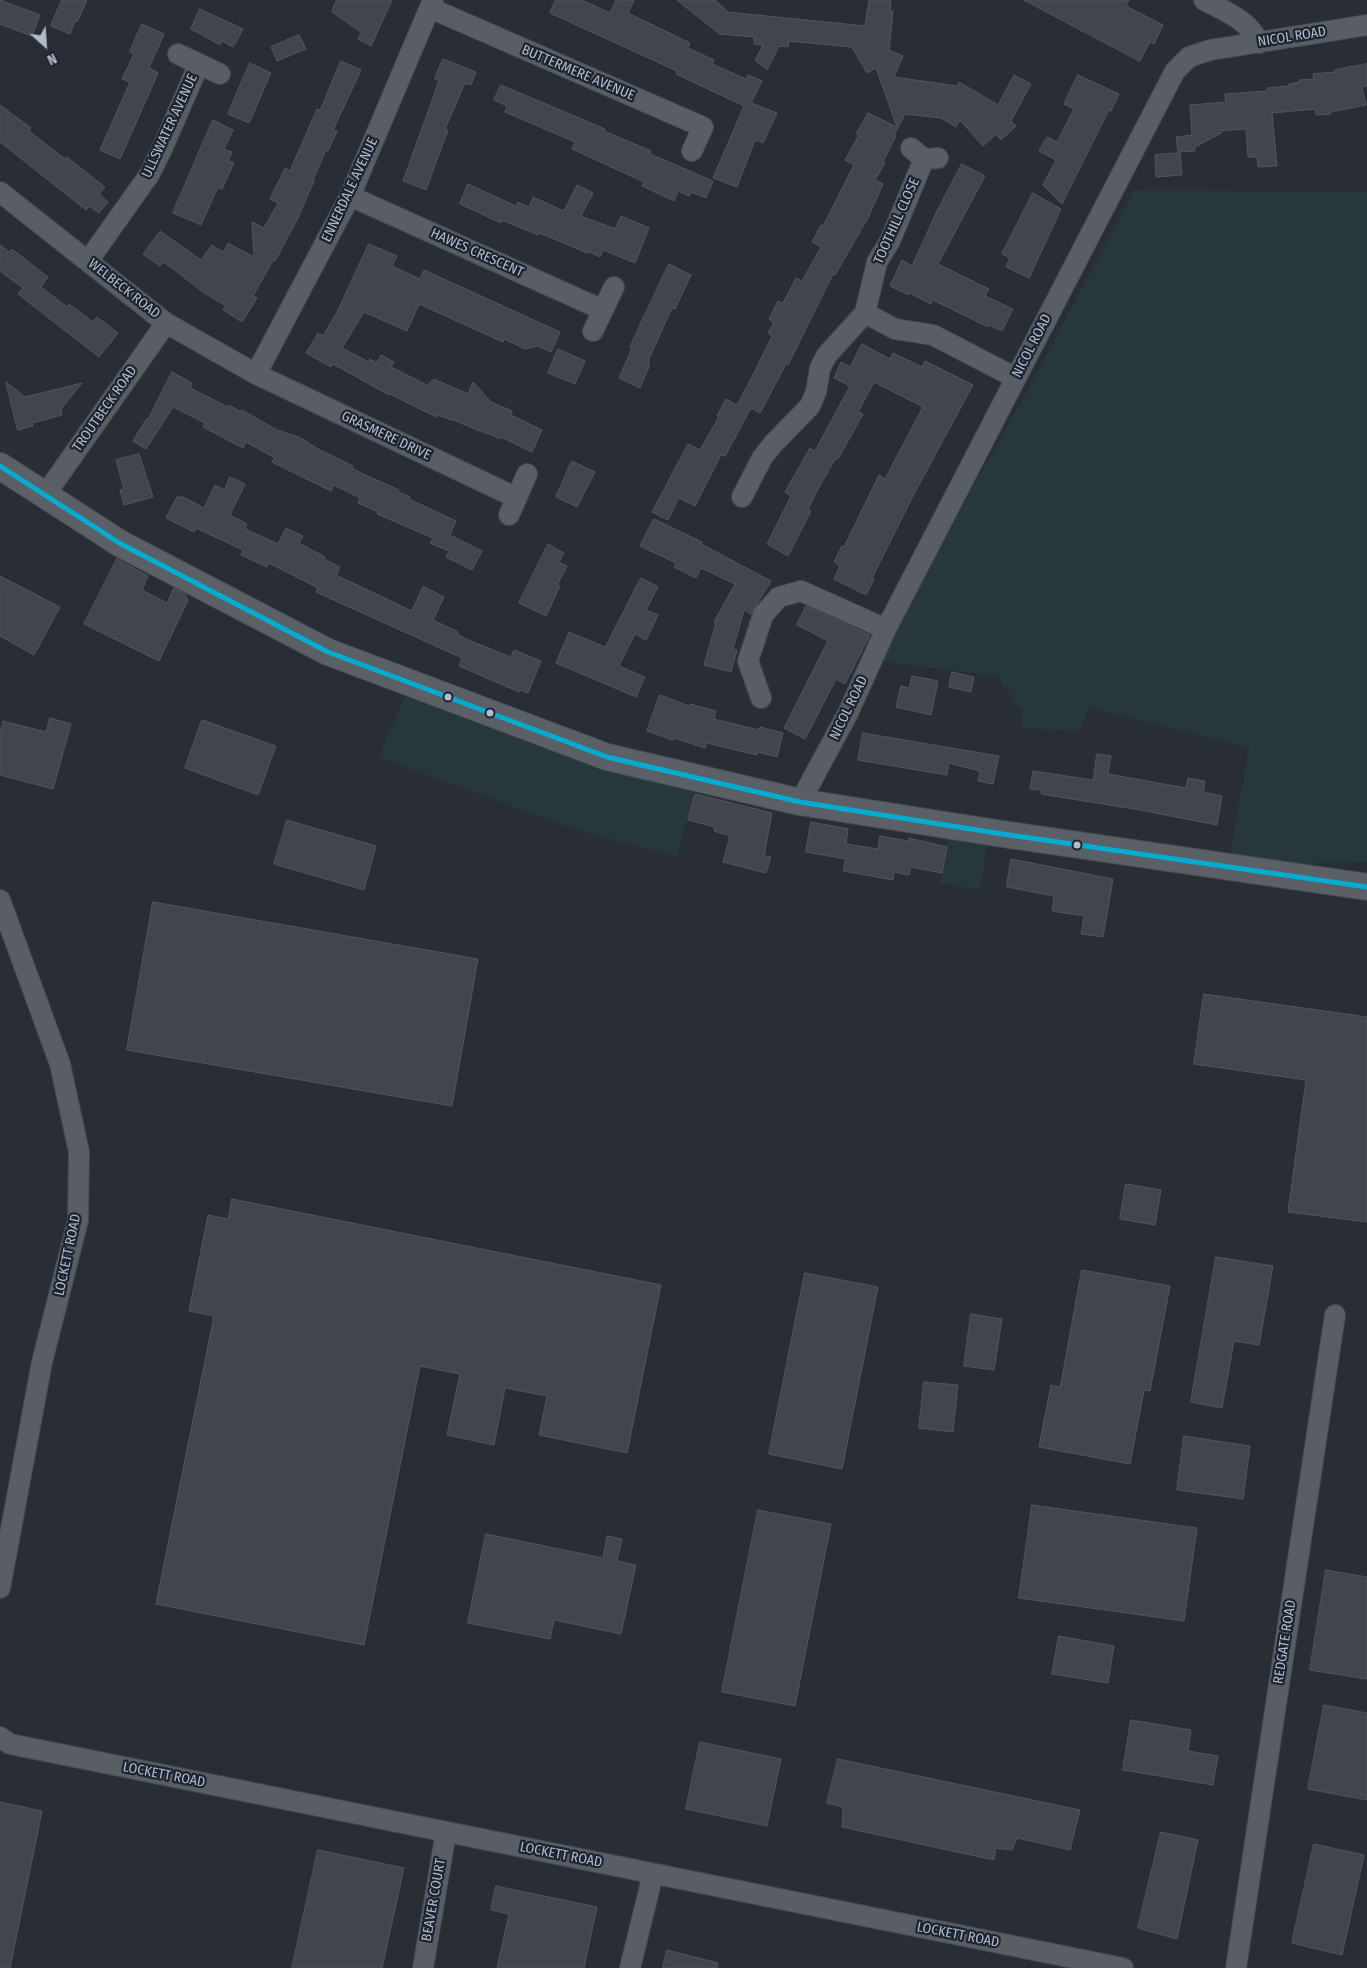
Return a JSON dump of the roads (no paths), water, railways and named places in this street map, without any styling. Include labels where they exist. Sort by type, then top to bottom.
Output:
[{"type":"main road","points":[[0,466],[120,544],[328,652],[606,757],[800,802],[1367,887]]},
{"type":"street","points":[[1204,0],[1246,23],[1252,29],[1259,43]]},
{"type":"street","name":"BUTTERMERE AVENUE","points":[[432,4],[702,127],[692,151]]},
{"type":"street","name":"ENNERDALE AVENUE","points":[[256,374],[350,196],[432,4]]},
{"type":"street","name":"NICOL ROAD","points":[[800,802],[848,713],[886,629],[1175,71],[1189,57],[1210,50],[1367,25]]},
{"type":"street","name":"ULLSWATER AVENUE","points":[[178,54],[220,74]]},
{"type":"street","name":"ULLSWATER AVENUE","points":[[88,261],[149,175],[199,64]]},
{"type":"street","name":"TOOTHILL CLOSE","points":[[741,499],[762,458],[810,406],[816,392],[820,368],[826,355],[864,313],[877,262],[890,241],[924,155]]},
{"type":"street","name":"WELBECK ROAD","points":[[0,192],[166,323],[256,374]]},
{"type":"street","name":"HAWES CRESCENT","points":[[350,196],[603,310]]},
{"type":"street","points":[[593,331],[614,287]]},
{"type":"street","points":[[864,313],[896,329],[933,335],[1016,378]]},
{"type":"street","name":"TROUTBECK ROAD","points":[[45,495],[166,323]]},
{"type":"street","name":"GRASMERE DRIVE","points":[[256,374],[513,506],[527,474]]},
{"type":"street","points":[[761,698],[748,661],[763,615],[779,597],[801,592],[886,629]]},
{"type":"street","name":"LOCKETT ROAD","points":[[0,900],[60,1064],[79,1152],[78,1220],[42,1362],[0,1588]]},
{"type":"street","name":"REDGATE ROAD","points":[[1236,1968],[1335,1315]]},
{"type":"street","name":"LOCKETT ROAD","points":[[0,1737],[10,1744],[1123,1968]]},
{"type":"street","name":"BEAVER COURT","points":[[423,1968],[446,1832]]},
{"type":"street","points":[[630,1968],[654,1874]]}]
